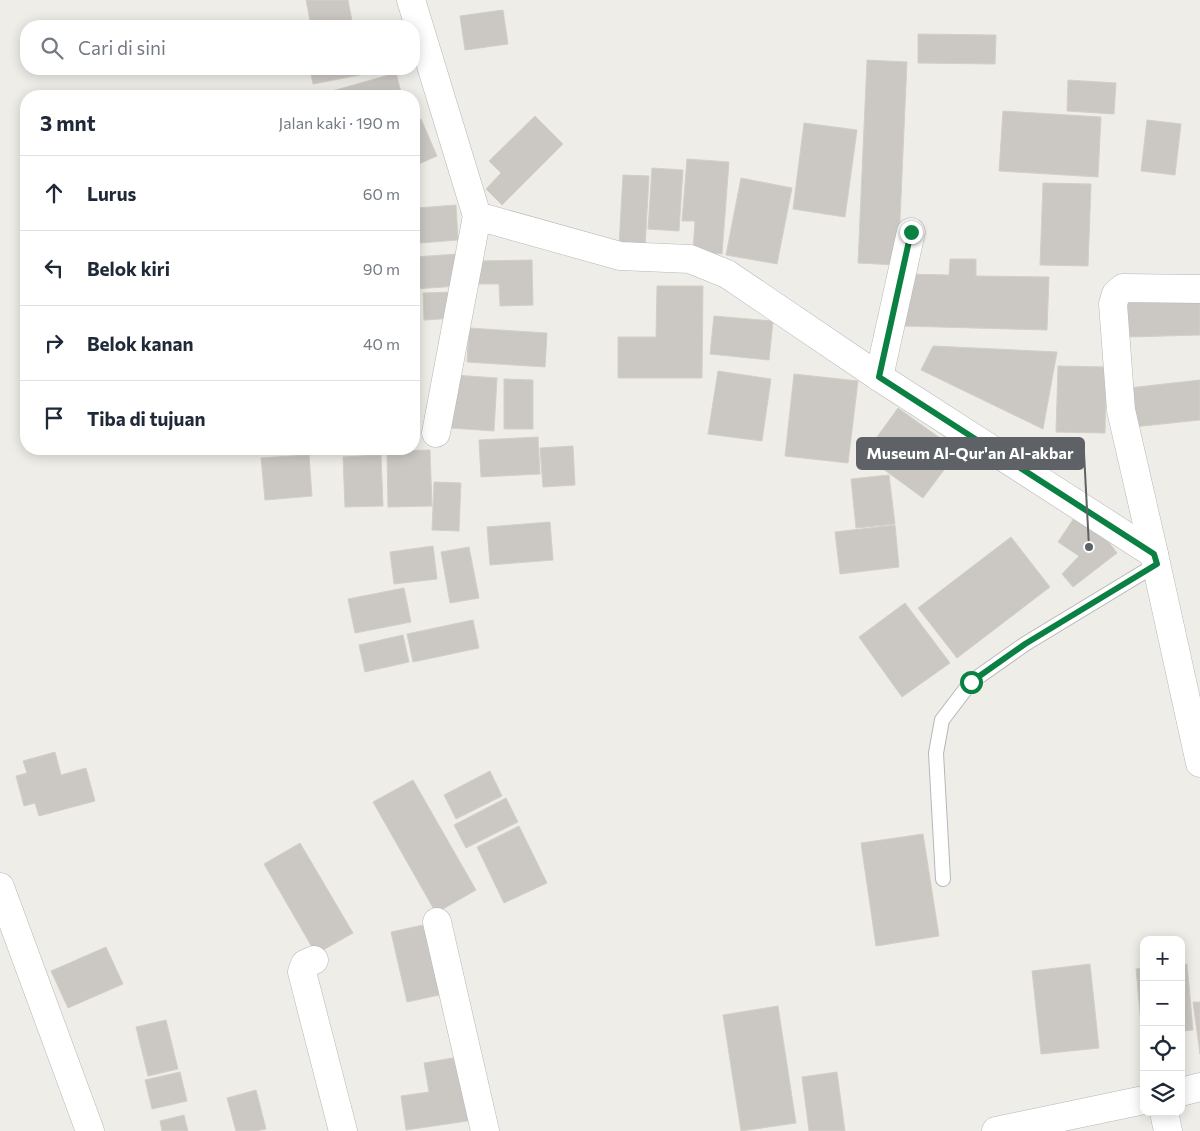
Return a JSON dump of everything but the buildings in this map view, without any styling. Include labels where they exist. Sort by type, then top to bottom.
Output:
[{"type":"street","points":[[411,0],[417,20]]},
{"type":"street","points":[[420,30],[476,216],[436,433]]},
{"type":"street","points":[[476,216],[620,256],[690,259],[727,274],[879,377],[1156,559]]},
{"type":"street","points":[[879,377],[911,232]]},
{"type":"street","points":[[1200,289],[1123,288],[1116,294],[1113,304],[1121,410],[1156,559],[1200,763]]},
{"type":"street","points":[[0,887],[90,1131]]},
{"type":"street","points":[[437,922],[485,1131]]},
{"type":"street","points":[[314,960],[305,964],[302,972],[343,1131]]},
{"type":"street","points":[[1185,1091],[1200,1087]]},
{"type":"street","points":[[996,1131],[1140,1101]]},
{"type":"street","points":[[1165,1116],[1168,1131]]},
{"type":"lane","points":[[943,879],[936,753],[942,720],[971,682],[1156,559]]},
{"type":"place","name":"Museum Al-Qur'an Al-akbar","points":[[1089,547]]},
{"type":"route","points":[[911,232],[879,377],[1154,554],[1157,564],[1025,644],[971,682]]}]
